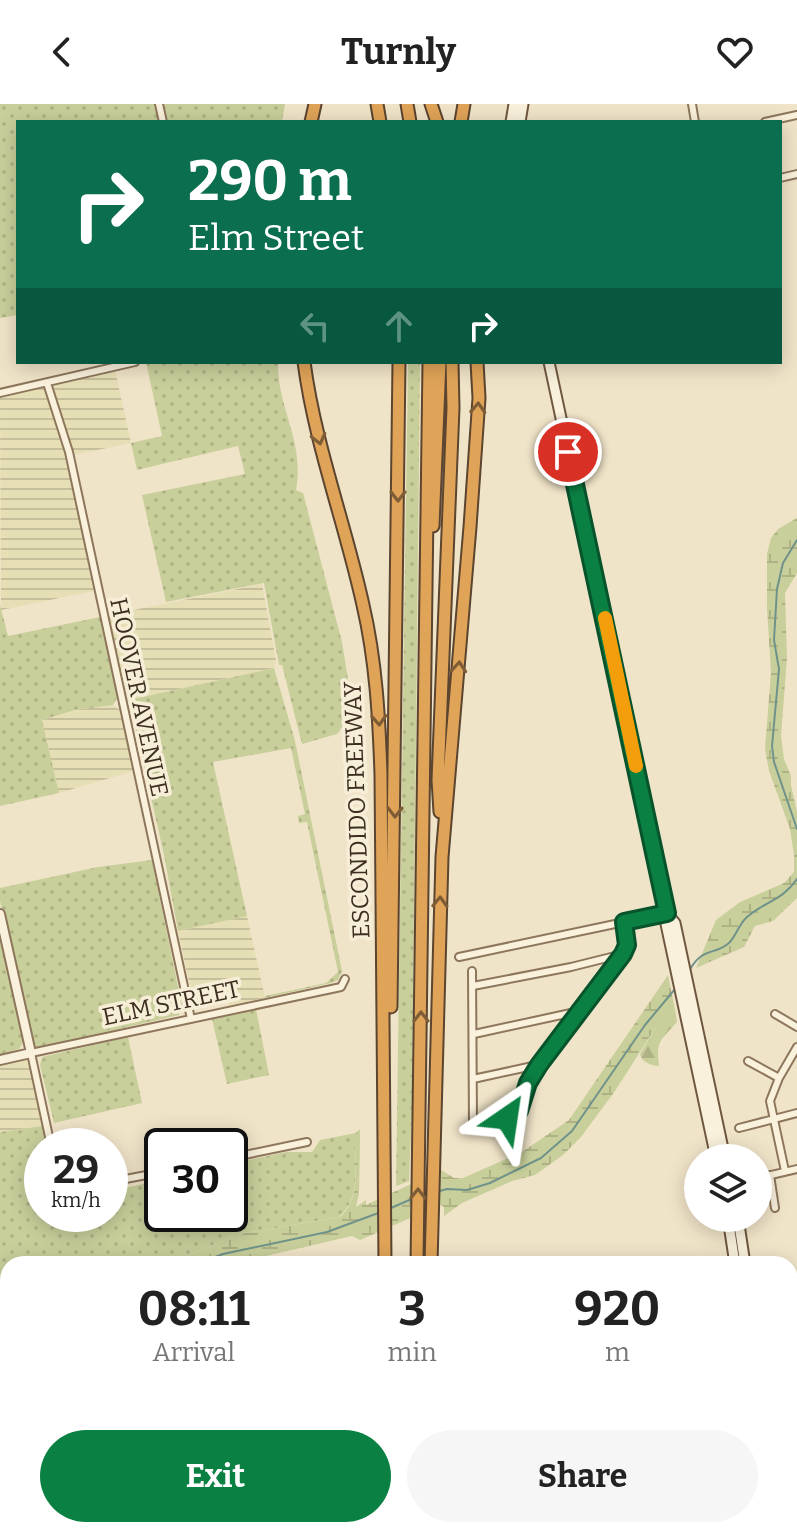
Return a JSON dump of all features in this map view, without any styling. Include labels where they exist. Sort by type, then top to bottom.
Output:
[{"type":"highway","name":"ESCONDIDO FREEWAY","points":[[304,364],[318,436],[363,602],[378,704],[385,1256]]},
{"type":"highway","points":[[386,1164],[394,935],[399,364]]},
{"type":"highway","points":[[417,1256],[429,364]]},
{"type":"highway","points":[[425,626],[435,507],[440,364]]},
{"type":"highway","points":[[442,857],[438,780],[452,451],[452,364]]},
{"type":"highway","points":[[431,1256],[442,857],[468,558],[479,398],[477,364]]},
{"type":"main road","points":[[549,364],[667,913],[675,923],[678,964],[719,1144]]},
{"type":"main road","points":[[716,1138],[716,1144]]},
{"type":"main road","points":[[734,1232],[735,1256]]},
{"type":"main road","points":[[736,1232],[743,1256]]},
{"type":"street","points":[[774,120],[797,115]]},
{"type":"street","points":[[0,393],[127,364]]},
{"type":"street","name":"HOOVER AVENUE","points":[[47,383],[69,452],[191,1019]]},
{"type":"street","points":[[459,957],[667,913]]},
{"type":"street","points":[[0,914],[47,1128]]},
{"type":"street","points":[[472,971],[473,1123],[507,1118],[519,1111],[528,1083],[539,1065],[623,954],[627,945],[624,922]]},
{"type":"street","points":[[473,986],[623,954]]},
{"type":"street","name":"ELM STREET","points":[[0,1060],[341,987],[345,979]]},
{"type":"street","points":[[474,1034],[580,1011]]},
{"type":"street","points":[[775,1014],[797,1027]]},
{"type":"street","points":[[785,1171],[770,1101],[797,1047]]},
{"type":"street","points":[[748,1061],[779,1078]]},
{"type":"street","points":[[473,1079],[539,1065]]},
{"type":"street","points":[[739,1128],[797,1113]]},
{"type":"street","points":[[248,1154],[307,1142]]},
{"type":"street","points":[[772,1174],[797,1169]]},
{"type":"street","points":[[772,1188],[775,1208]]},
{"type":"shaded area","points":[[115,370],[131,443],[73,455],[52,384]]},
{"type":"shaded area","points":[[46,387],[60,428],[94,591],[1,610],[0,394]]},
{"type":"shaded area","points":[[262,584],[276,661],[274,668],[129,700],[124,698],[104,616]]},
{"type":"shaded area","points":[[113,705],[121,711],[134,771],[59,793],[42,720],[75,710]]},
{"type":"shaded area","points":[[247,916],[265,998],[230,1005],[229,1001],[195,1009],[178,931]]},
{"type":"shaded area","points":[[23,1057],[29,1062],[42,1126],[0,1132],[0,1061]]},
{"type":"green space","points":[[0,104],[155,104],[159,120],[16,120],[16,315],[0,318]]},
{"type":"green space","points":[[164,104],[285,104],[282,120],[168,120]]},
{"type":"green space","points":[[146,364],[278,364],[282,395],[297,456],[296,490],[303,493],[342,642],[355,722],[343,726],[337,734],[302,744],[282,665],[279,665],[264,583],[166,602],[142,495],[245,474],[238,446],[137,470],[131,443],[162,436]]},
{"type":"green space","points":[[408,364],[420,364],[412,1107],[409,1181],[396,1186]]},
{"type":"green space","points":[[797,518],[797,573],[785,593],[787,658],[781,736],[797,812],[797,898],[773,921],[755,926],[744,947],[696,968],[716,920],[740,902],[784,883],[794,872],[790,829],[769,771],[765,749],[771,672],[767,554],[771,538],[778,529]]},
{"type":"green space","points":[[0,605],[8,636],[100,617],[118,696],[113,705],[75,710],[42,720],[59,793],[0,806]]},
{"type":"green space","points":[[274,668],[295,741],[342,971],[338,980],[331,983],[265,998],[326,983],[338,972],[307,822],[299,823],[298,816],[305,814],[291,748],[213,762],[247,916],[178,931],[129,700]]},
{"type":"green space","points":[[152,860],[182,1006],[179,1015],[37,1048],[32,1046],[0,901],[0,888],[98,867]]},
{"type":"green space","points":[[0,932],[24,1041],[19,1049],[0,1054]]},
{"type":"green space","points":[[668,975],[675,1010],[656,1027],[581,1137],[563,1155],[535,1175],[512,1181],[462,1203],[444,1216],[444,1207],[440,1205],[360,1240],[352,1236],[266,1256],[187,1256],[235,1235],[340,1217],[354,1192],[355,1142],[360,1142],[356,1207],[366,1200],[366,1205],[441,1170],[454,1178],[463,1178],[522,1152],[569,1120]]},
{"type":"green space","points":[[256,1009],[269,1075],[227,1084],[212,1019]]},
{"type":"green space","points":[[675,1010],[677,1022],[659,1046],[659,1066],[647,1063],[640,1054],[656,1027]]},
{"type":"green space","points":[[128,1037],[142,1103],[54,1123],[40,1065],[42,1057]]},
{"type":"green space","points":[[24,1129],[24,1232],[128,1232],[128,1187],[144,1184],[144,1232],[248,1232],[248,1160],[286,1152],[312,1152],[320,1140],[356,1133],[360,1129],[360,1142],[355,1142],[354,1192],[339,1217],[235,1235],[187,1256],[0,1256],[0,1132]]},
{"type":"waterway","points":[[797,540],[783,563],[777,589],[774,640],[779,669],[772,746],[774,762],[797,829]]},
{"type":"waterway","points":[[689,971],[699,958],[729,943],[747,917],[785,892],[797,879]]},
{"type":"waterway","points":[[436,1192],[467,1190],[490,1183],[541,1158],[572,1131],[645,1025],[675,989]]},
{"type":"waterway","points":[[391,1208],[414,1198]]},
{"type":"waterway","points":[[218,1256],[327,1232],[381,1212]]},
{"type":"slow traffic","points":[[605,618],[636,766]]},
{"type":"route","points":[[507,1118],[519,1111],[528,1083],[539,1065],[623,954],[627,945],[624,922],[667,913],[568,452]]}]
